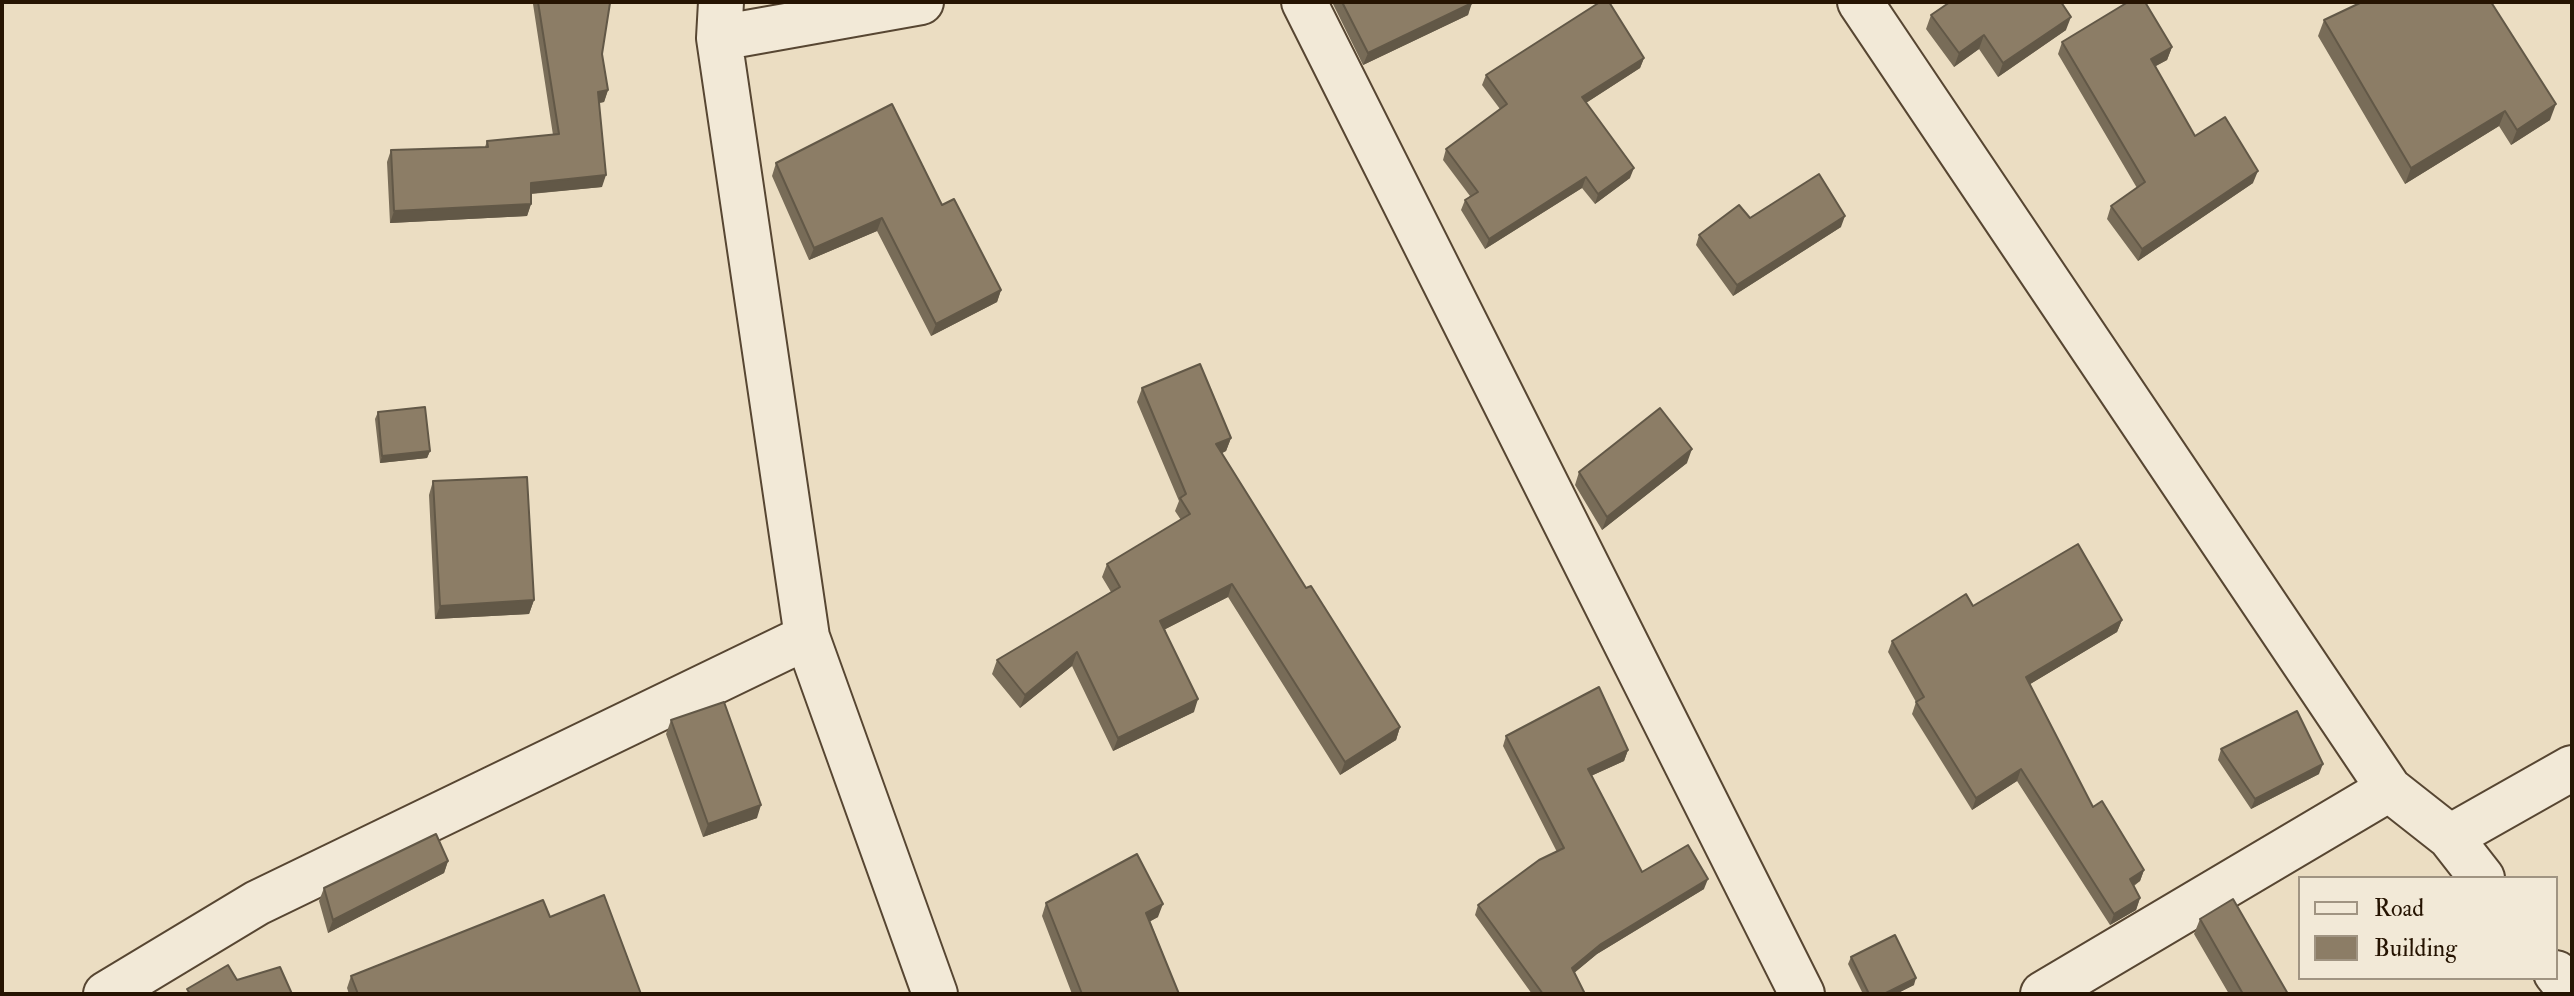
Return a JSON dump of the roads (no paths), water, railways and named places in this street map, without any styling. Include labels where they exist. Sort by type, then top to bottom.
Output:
[{"type":"street","points":[[921,2],[720,20],[807,637],[935,994]]},
{"type":"street","points":[[1304,2],[1802,994]]},
{"type":"street","points":[[1860,2],[2389,789],[2450,837],[2480,876]]},
{"type":"street","points":[[114,992],[257,903],[807,637]]},
{"type":"street","points":[[2450,837],[2572,768]]},
{"type":"street","points":[[2043,994],[2389,789]]},
{"type":"street","points":[[2558,976],[2572,993]]}]
